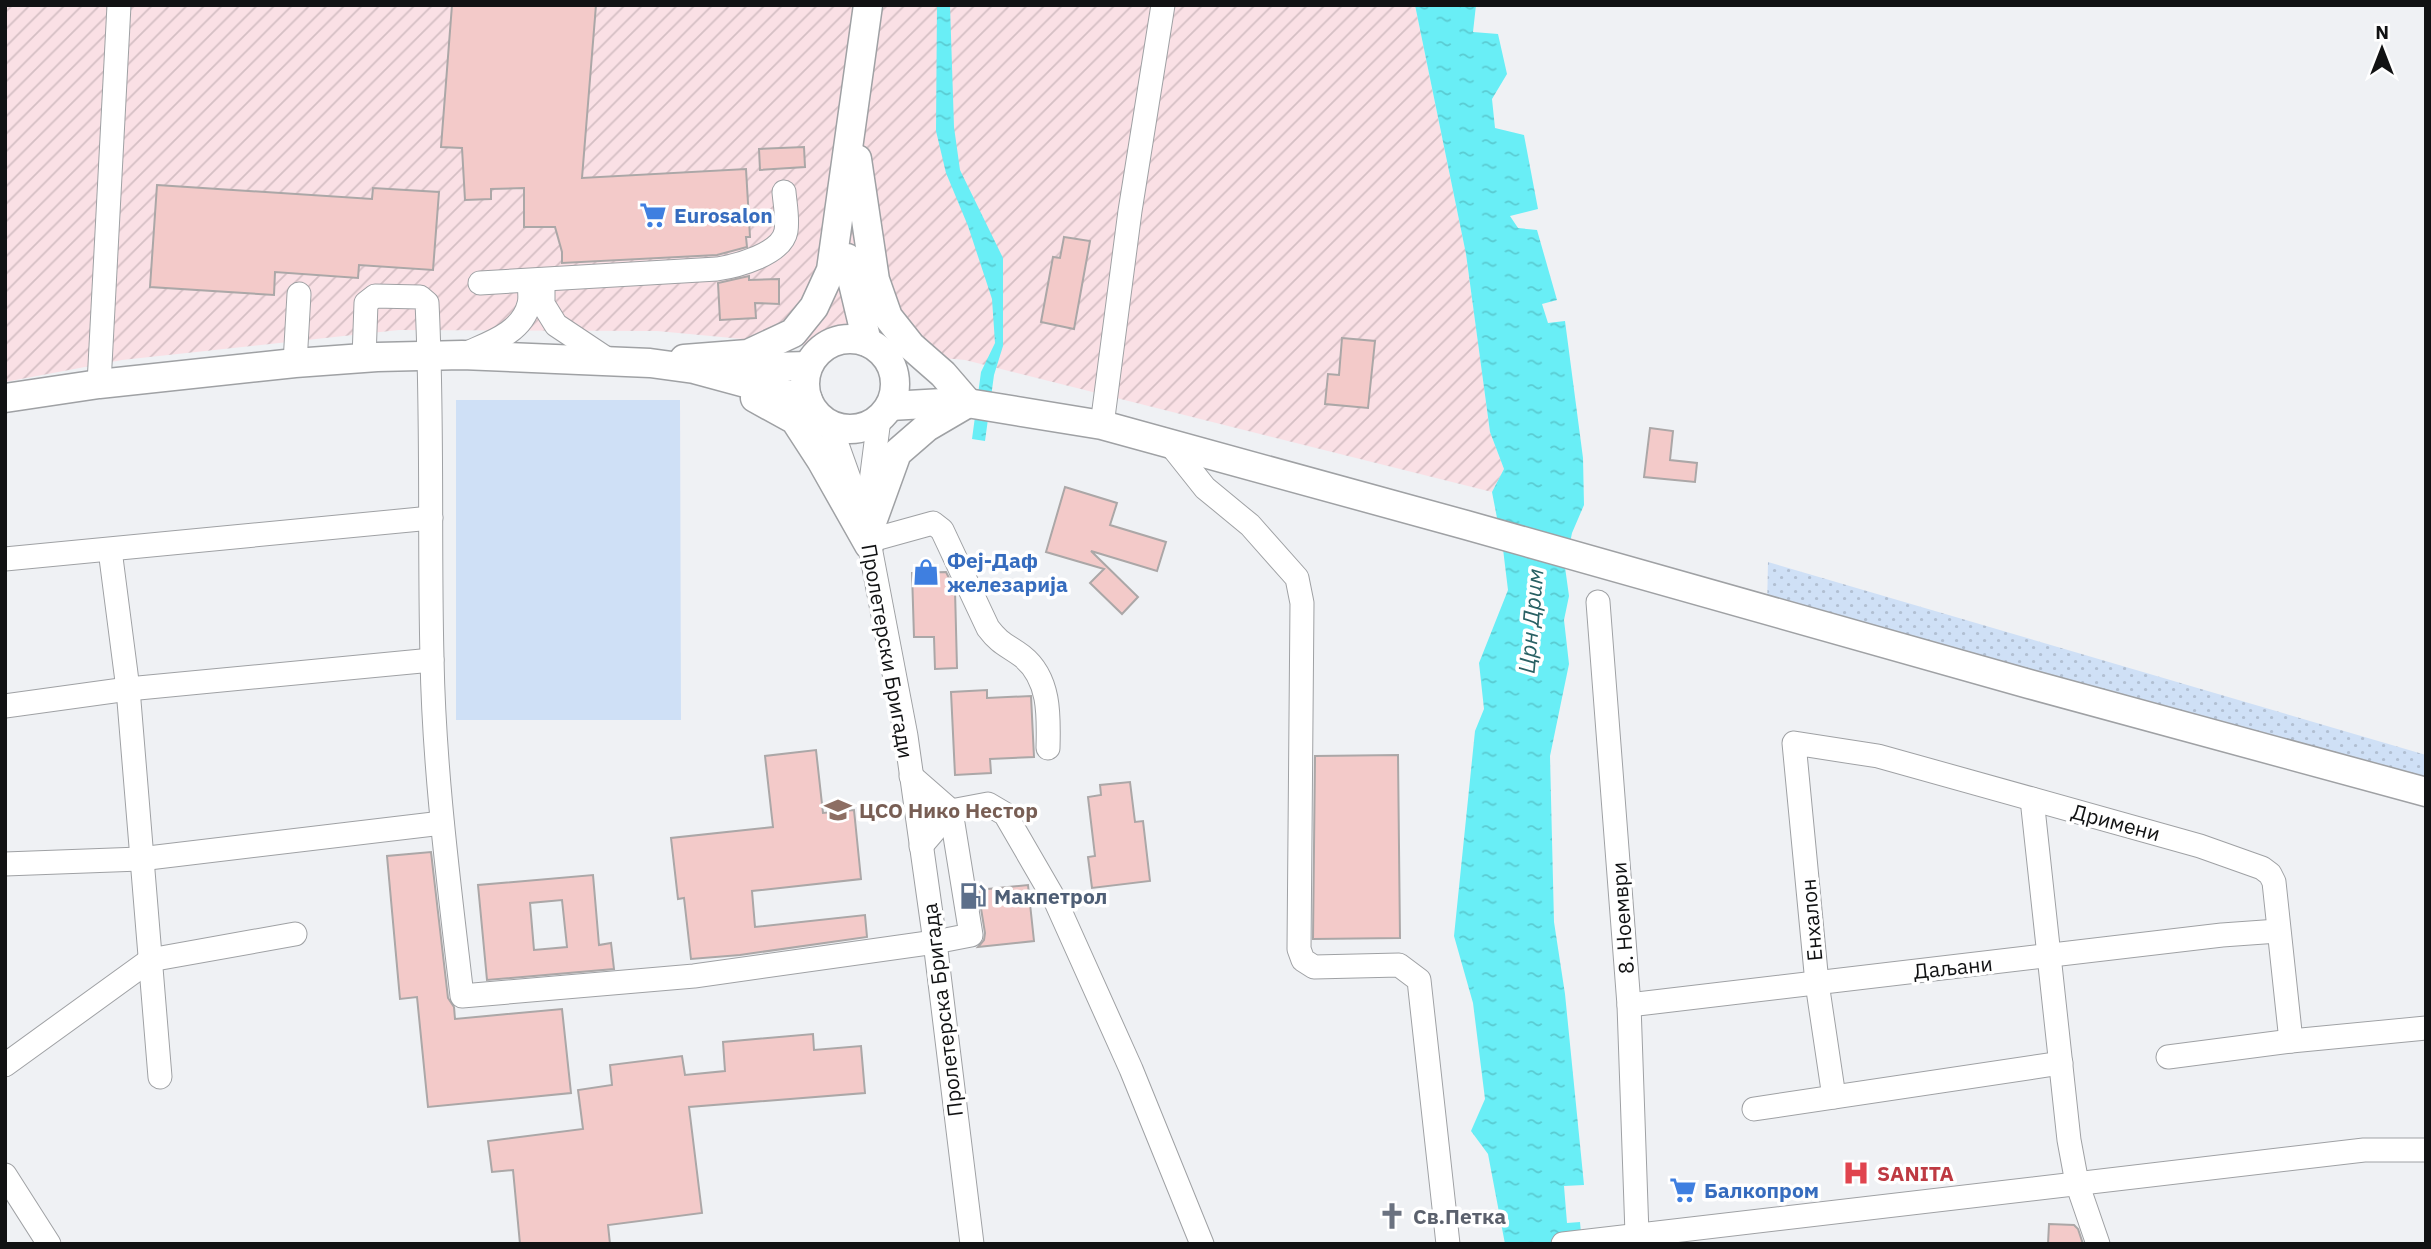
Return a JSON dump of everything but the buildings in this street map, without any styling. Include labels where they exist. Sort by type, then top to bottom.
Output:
[{"type":"main road","points":[[650,363],[748,354],[793,333],[814,307],[831,270],[868,5]]},
{"type":"main road","points":[[852,128],[847,258],[867,342]]},
{"type":"main road","points":[[852,128],[875,280],[888,317],[911,346],[943,374],[967,403]]},
{"type":"main road","points":[[694,369],[814,359],[835,341],[853,339],[867,342],[880,350],[889,362],[895,376],[895,391],[884,412],[864,427],[846,429],[830,425],[816,414],[808,401],[805,384],[814,359],[847,258]]},
{"type":"main road","points":[[5,398],[99,384],[295,363],[462,355],[650,363],[694,369],[808,401]]},
{"type":"main road","points":[[889,362],[967,403]]},
{"type":"main road","points":[[650,363],[755,398],[795,420],[868,537]]},
{"type":"main road","points":[[868,537],[897,453],[928,427],[967,403]]},
{"type":"main road","points":[[884,412],[967,403],[1102,425],[2426,792]]},
{"type":"street","points":[[99,384],[119,5]]},
{"type":"street","points":[[1102,425],[1130,211],[1163,5]]},
{"type":"street","points":[[480,283],[717,269],[744,263],[774,247],[784,237],[784,192]]},
{"type":"street","points":[[462,355],[499,338],[517,326],[529,304],[536,281]]},
{"type":"street","points":[[536,281],[543,304],[556,325],[610,361]]},
{"type":"street","points":[[295,363],[299,294]]},
{"type":"street","points":[[364,358],[366,303],[375,296],[420,297],[427,303],[430,356],[432,660],[442,823],[462,996],[694,976],[971,935],[951,811],[911,776]]},
{"type":"street","name":"Пролетерски Бригади","points":[[868,537],[884,412]]},
{"type":"street","name":"Пролетерски Бригади","points":[[830,425],[868,537],[906,736],[911,776]]},
{"type":"street","points":[[1170,444],[1205,488],[1250,525],[1297,578],[1302,603],[1299,949],[1303,960],[1314,967],[1399,965],[1419,980],[1448,1244]]},
{"type":"street","points":[[5,558],[431,518]]},
{"type":"street","points":[[868,537],[933,523],[942,530],[988,628],[998,642],[1020,654],[1034,667],[1044,684],[1048,748]]},
{"type":"street","points":[[110,550],[128,689],[160,1077]]},
{"type":"street","name":"8. Ноември","points":[[1598,602],[1629,1005],[1637,1234]]},
{"type":"street","points":[[5,706],[128,689],[432,660]]},
{"type":"street","name":"Дримени","points":[[1794,743],[1878,756],[2200,846],[2262,868],[2270,874],[2274,882],[2291,1041]]},
{"type":"street","name":"Енхалон","points":[[1794,743],[1817,983],[1834,1097]]},
{"type":"street","name":"Пролетерска Бригада","points":[[911,776],[935,942],[972,1244]]},
{"type":"street","points":[[2032,799],[2069,1140],[2077,1182],[2098,1244]]},
{"type":"street","points":[[921,846],[951,811],[988,804],[1005,814],[1056,902],[1131,1069],[1202,1244]]},
{"type":"street","points":[[5,864],[140,859],[442,823]]},
{"type":"street","name":"Даљани","points":[[1629,1005],[2048,957],[2222,934],[2278,931]]},
{"type":"street","points":[[5,1065],[150,960],[295,934]]},
{"type":"street","points":[[2168,1057],[2291,1041],[2426,1028]]},
{"type":"street","points":[[1754,1109],[2061,1063]]},
{"type":"street","points":[[1563,1244],[1608,1241],[1637,1234],[2364,1150],[2426,1150]]},
{"type":"street","points":[[5,1175],[49,1244]]},
{"type":"shaded area","points":[[5,5],[1415,5],[1466,254],[1490,432],[1504,469],[1492,492],[965,360],[657,331],[399,330],[122,360],[5,382]]},
{"type":"shaded area","points":[[456,400],[680,400],[681,720],[456,720]]},
{"type":"shaded area","points":[[1768,562],[2426,755],[2426,792],[1767,609]]},
{"type":"water","points":[[937,5],[950,5],[954,127],[960,170],[1003,258],[1003,346],[994,375],[985,441],[972,439],[981,372],[995,343],[992,299],[968,226],[946,173],[936,131]]},
{"type":"water","name":"Црн Дрим","points":[[1415,5],[1476,5],[1473,32],[1498,34],[1507,74],[1492,99],[1495,128],[1524,135],[1538,209],[1510,216],[1518,228],[1537,230],[1557,300],[1542,304],[1548,323],[1565,321],[1583,458],[1584,505],[1572,533],[1565,567],[1569,596],[1564,620],[1569,664],[1550,756],[1554,922],[1565,994],[1584,1185],[1564,1186],[1567,1223],[1580,1222],[1582,1244],[1505,1244],[1488,1154],[1471,1131],[1485,1099],[1473,1003],[1454,936],[1475,731],[1484,709],[1479,663],[1508,590],[1492,492],[1504,469],[1490,432],[1466,254]]},
{"type":"place","name":"Eurosalon","points":[[653,215]]},
{"type":"place","name":"Феј-Даф железарија","points":[[926,572]]},
{"type":"place","name":"ЦСО Нико Нестор","points":[[838,810]]},
{"type":"place","name":"Макпетрол","points":[[973,896]]},
{"type":"place","name":"SANITA","points":[[1856,1173]]},
{"type":"place","name":"Балкопром","points":[[1683,1190]]},
{"type":"place","name":"Св.Петка","points":[[1392,1216]]}]
